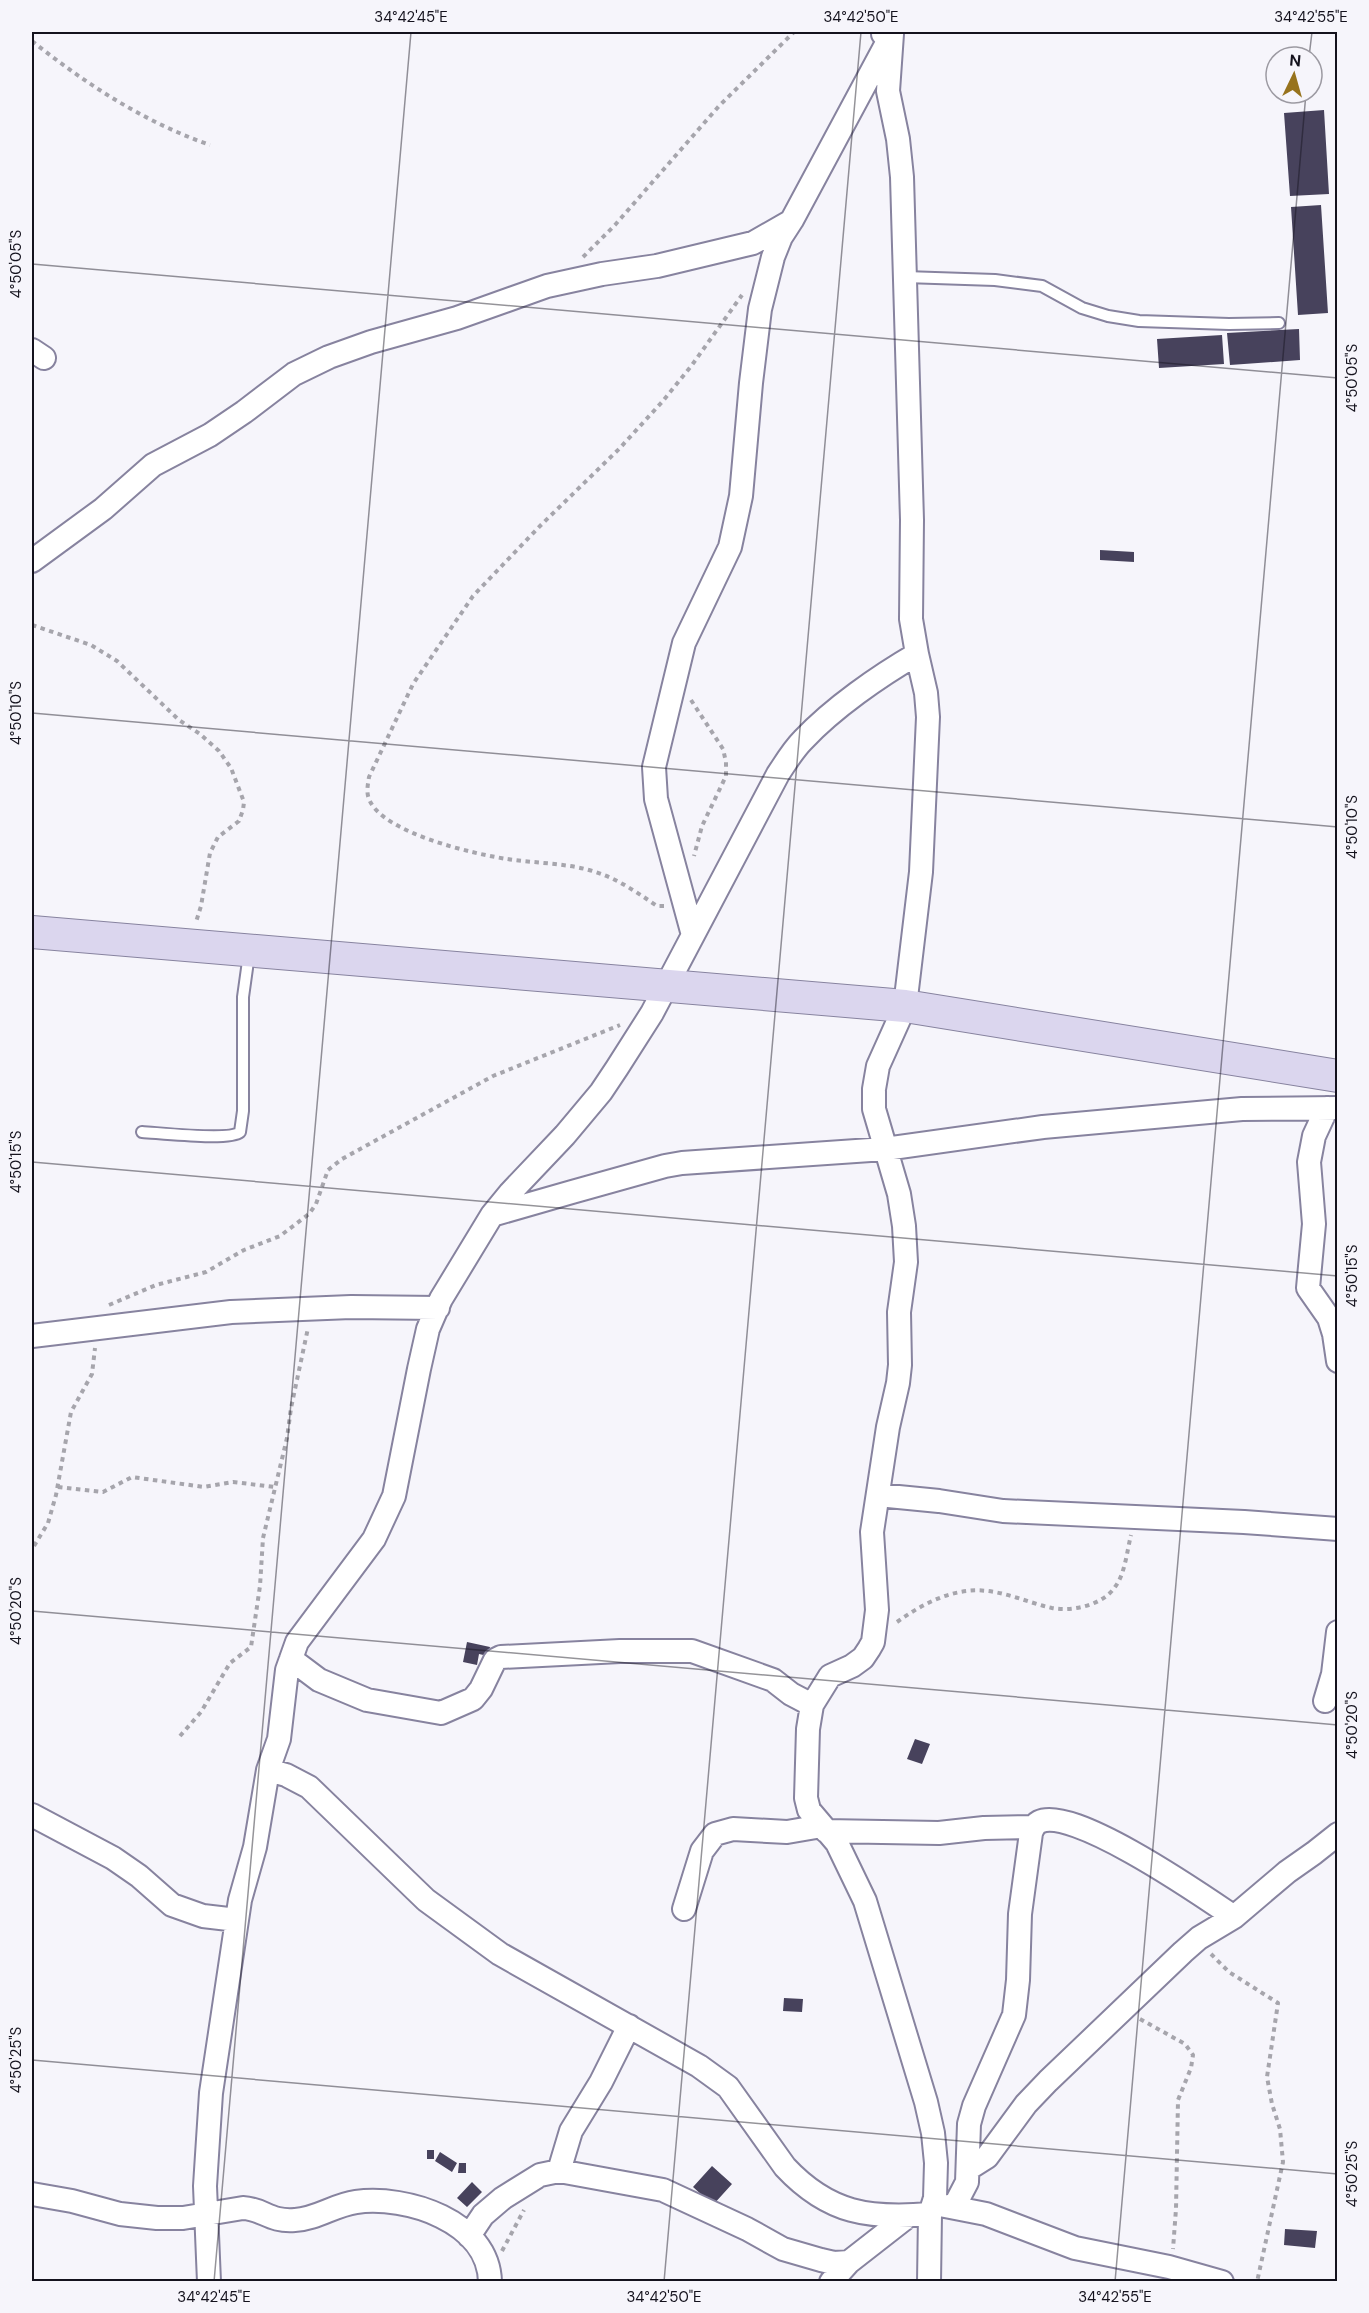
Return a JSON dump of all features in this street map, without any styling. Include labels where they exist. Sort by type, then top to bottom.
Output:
[{"type":"main road","points":[[32,932],[249,951],[658,999],[905,1006],[1338,1076]]},
{"type":"street","points":[[693,935],[656,800],[654,774],[656,758],[684,644],[730,547],[741,496],[760,309],[773,257],[781,237],[792,220],[887,33]]},
{"type":"street","points":[[887,33],[888,91],[898,139],[902,177],[912,520],[911,619],[926,693],[928,741],[921,872],[905,1006],[876,1075],[874,1109],[899,1194],[906,1262],[899,1312],[898,1383],[888,1427],[872,1532],[878,1610],[873,1642],[862,1658],[852,1666],[830,1676],[812,1705],[808,1729],[806,1798],[809,1810],[837,1843],[865,1901],[926,2102],[933,2133],[939,2208],[929,2282]]},
{"type":"street","points":[[32,561],[103,508],[153,465],[226,424],[305,369],[371,342],[457,318],[561,282],[657,266],[753,243],[792,220]]},
{"type":"street","points":[[209,2282],[205,2186],[210,2093],[237,1920],[255,1848],[268,1770],[279,1739],[287,1670],[297,1642],[375,1539],[394,1496],[428,1329],[465,1257],[492,1215],[601,1092],[658,999],[778,774],[794,751],[812,731],[843,706],[898,665],[917,654]]},
{"type":"street","points":[[492,1215],[665,1166],[705,1161],[885,1149],[1043,1126],[1242,1109],[1332,1108]]},
{"type":"street","points":[[1332,1108],[1314,1136],[1309,1162],[1314,1224],[1308,1288],[1329,1318],[1338,1361]]},
{"type":"street","points":[[32,1336],[102,1317],[313,1307],[438,1308]]},
{"type":"street","points":[[878,1495],[1003,1511],[1334,1527]]},
{"type":"street","points":[[1325,1701],[1333,1674],[1338,1632]]},
{"type":"street","points":[[291,1659],[319,1680],[357,1696],[380,1704],[441,1713],[473,1699],[481,1689],[495,1660],[506,1655],[686,1650],[773,1680],[791,1694],[812,1705]]},
{"type":"street","points":[[268,1770],[286,1775],[309,1787],[426,1900],[500,1954],[699,2066],[728,2087],[785,2167],[795,2178],[824,2199],[847,2210],[867,2214],[908,2216],[939,2208],[986,2214],[1075,2248],[1169,2267],[1222,2282]]},
{"type":"street","points":[[32,1815],[113,1858],[139,1876],[172,1905],[203,1916],[237,1920]]},
{"type":"street","points":[[939,2208],[966,2186],[969,2124],[974,2106],[1010,2026],[1016,2003],[1020,1914],[1034,1827],[1039,1822],[1057,1820],[1095,1833],[1162,1870],[1234,1917]]},
{"type":"street","points":[[684,1909],[702,1851],[707,1842],[716,1834],[733,1829],[787,1832],[824,1828],[939,1833],[984,1828],[1034,1827]]},
{"type":"street","points":[[968,2169],[987,2157],[1026,2104],[1199,1938],[1234,1917],[1287,1872],[1338,1834]]},
{"type":"street","points":[[559,2171],[571,2131],[601,2082],[629,2026]]},
{"type":"street","points":[[469,2236],[483,2215],[503,2198],[540,2175],[559,2171],[663,2190],[747,2229],[783,2249],[834,2263],[849,2262]]},
{"type":"street","points":[[32,2194],[72,2201],[136,2217],[170,2219],[243,2208],[277,2220],[298,2220],[317,2215],[341,2204],[382,2201],[404,2203],[427,2210],[453,2223],[469,2236],[481,2250],[490,2278]]},
{"type":"street","points":[[831,2282],[849,2262],[908,2216]]},
{"type":"lane","points":[[904,277],[995,280],[1042,285],[1082,308],[1108,316],[1139,321],[1279,323]]},
{"type":"lane","points":[[142,1132],[230,1137],[240,1132],[243,1111],[243,997],[249,951]]},
{"type":"path","points":[[561,282],[615,225],[719,106],[794,32]]},
{"type":"path","points":[[32,41],[84,81],[178,134],[210,145]]},
{"type":"path","points":[[677,674],[691,701],[723,749],[726,762],[726,776],[702,826],[684,900],[657,906],[620,881],[586,869],[504,859],[433,840],[388,821],[368,798],[369,777],[413,684],[472,596],[619,449],[662,402],[692,365],[744,292]]},
{"type":"path","points":[[32,626],[91,645],[117,661],[178,720],[200,734],[219,751],[231,768],[244,802],[243,810],[239,822],[218,837],[210,853],[201,906],[188,945]]},
{"type":"path","points":[[34,1546],[48,1523],[58,1487],[71,1412],[92,1374],[96,1340],[102,1317],[156,1285],[206,1272],[244,1250],[280,1236],[309,1214],[316,1204],[328,1170],[342,1159],[493,1076],[658,999]]},
{"type":"path","points":[[180,1736],[201,1712],[230,1663],[251,1647],[260,1586],[263,1538],[287,1438],[291,1408],[313,1307]]},
{"type":"path","points":[[58,1487],[103,1492],[132,1478],[204,1487],[232,1482],[274,1487]]},
{"type":"path","points":[[873,1642],[927,1602],[969,1590],[1011,1596],[1053,1608],[1084,1606],[1098,1601],[1116,1587],[1136,1516]]},
{"type":"path","points":[[1199,1938],[1207,1950],[1229,1972],[1278,2003],[1267,2077],[1280,2130],[1283,2162],[1257,2282]]},
{"type":"path","points":[[1125,2008],[1185,2044],[1193,2055],[1191,2068],[1178,2100],[1176,2209],[1169,2267]]},
{"type":"path","points":[[490,2278],[528,2200],[530,2181]]},
{"type":"building","points":[[1324,110],[1329,194],[1290,196],[1284,113]]},
{"type":"building","points":[[1321,205],[1328,313],[1298,315],[1291,207]]},
{"type":"building","points":[[1299,329],[1300,360],[1230,365],[1227,333]]},
{"type":"building","points":[[1222,335],[1224,364],[1159,368],[1157,339]]},
{"type":"building","points":[[1100,550],[1134,552],[1134,562],[1100,560]]},
{"type":"building","points":[[467,1642],[490,1647],[488,1656],[479,1654],[477,1665],[463,1662]]},
{"type":"building","points":[[915,1739],[930,1744],[922,1764],[907,1759]]},
{"type":"building","points":[[784,1998],[803,1999],[802,2012],[783,2011]]},
{"type":"building","points":[[427,2150],[434,2150],[434,2159],[427,2159]]},
{"type":"building","points":[[440,2152],[457,2163],[452,2172],[435,2161]]},
{"type":"building","points":[[459,2163],[466,2163],[466,2173],[458,2173]]},
{"type":"building","points":[[712,2166],[732,2184],[713,2205],[693,2187]]},
{"type":"building","points":[[472,2182],[482,2192],[467,2207],[457,2198]]},
{"type":"building","points":[[1285,2229],[1317,2231],[1315,2248],[1284,2245]]}]
